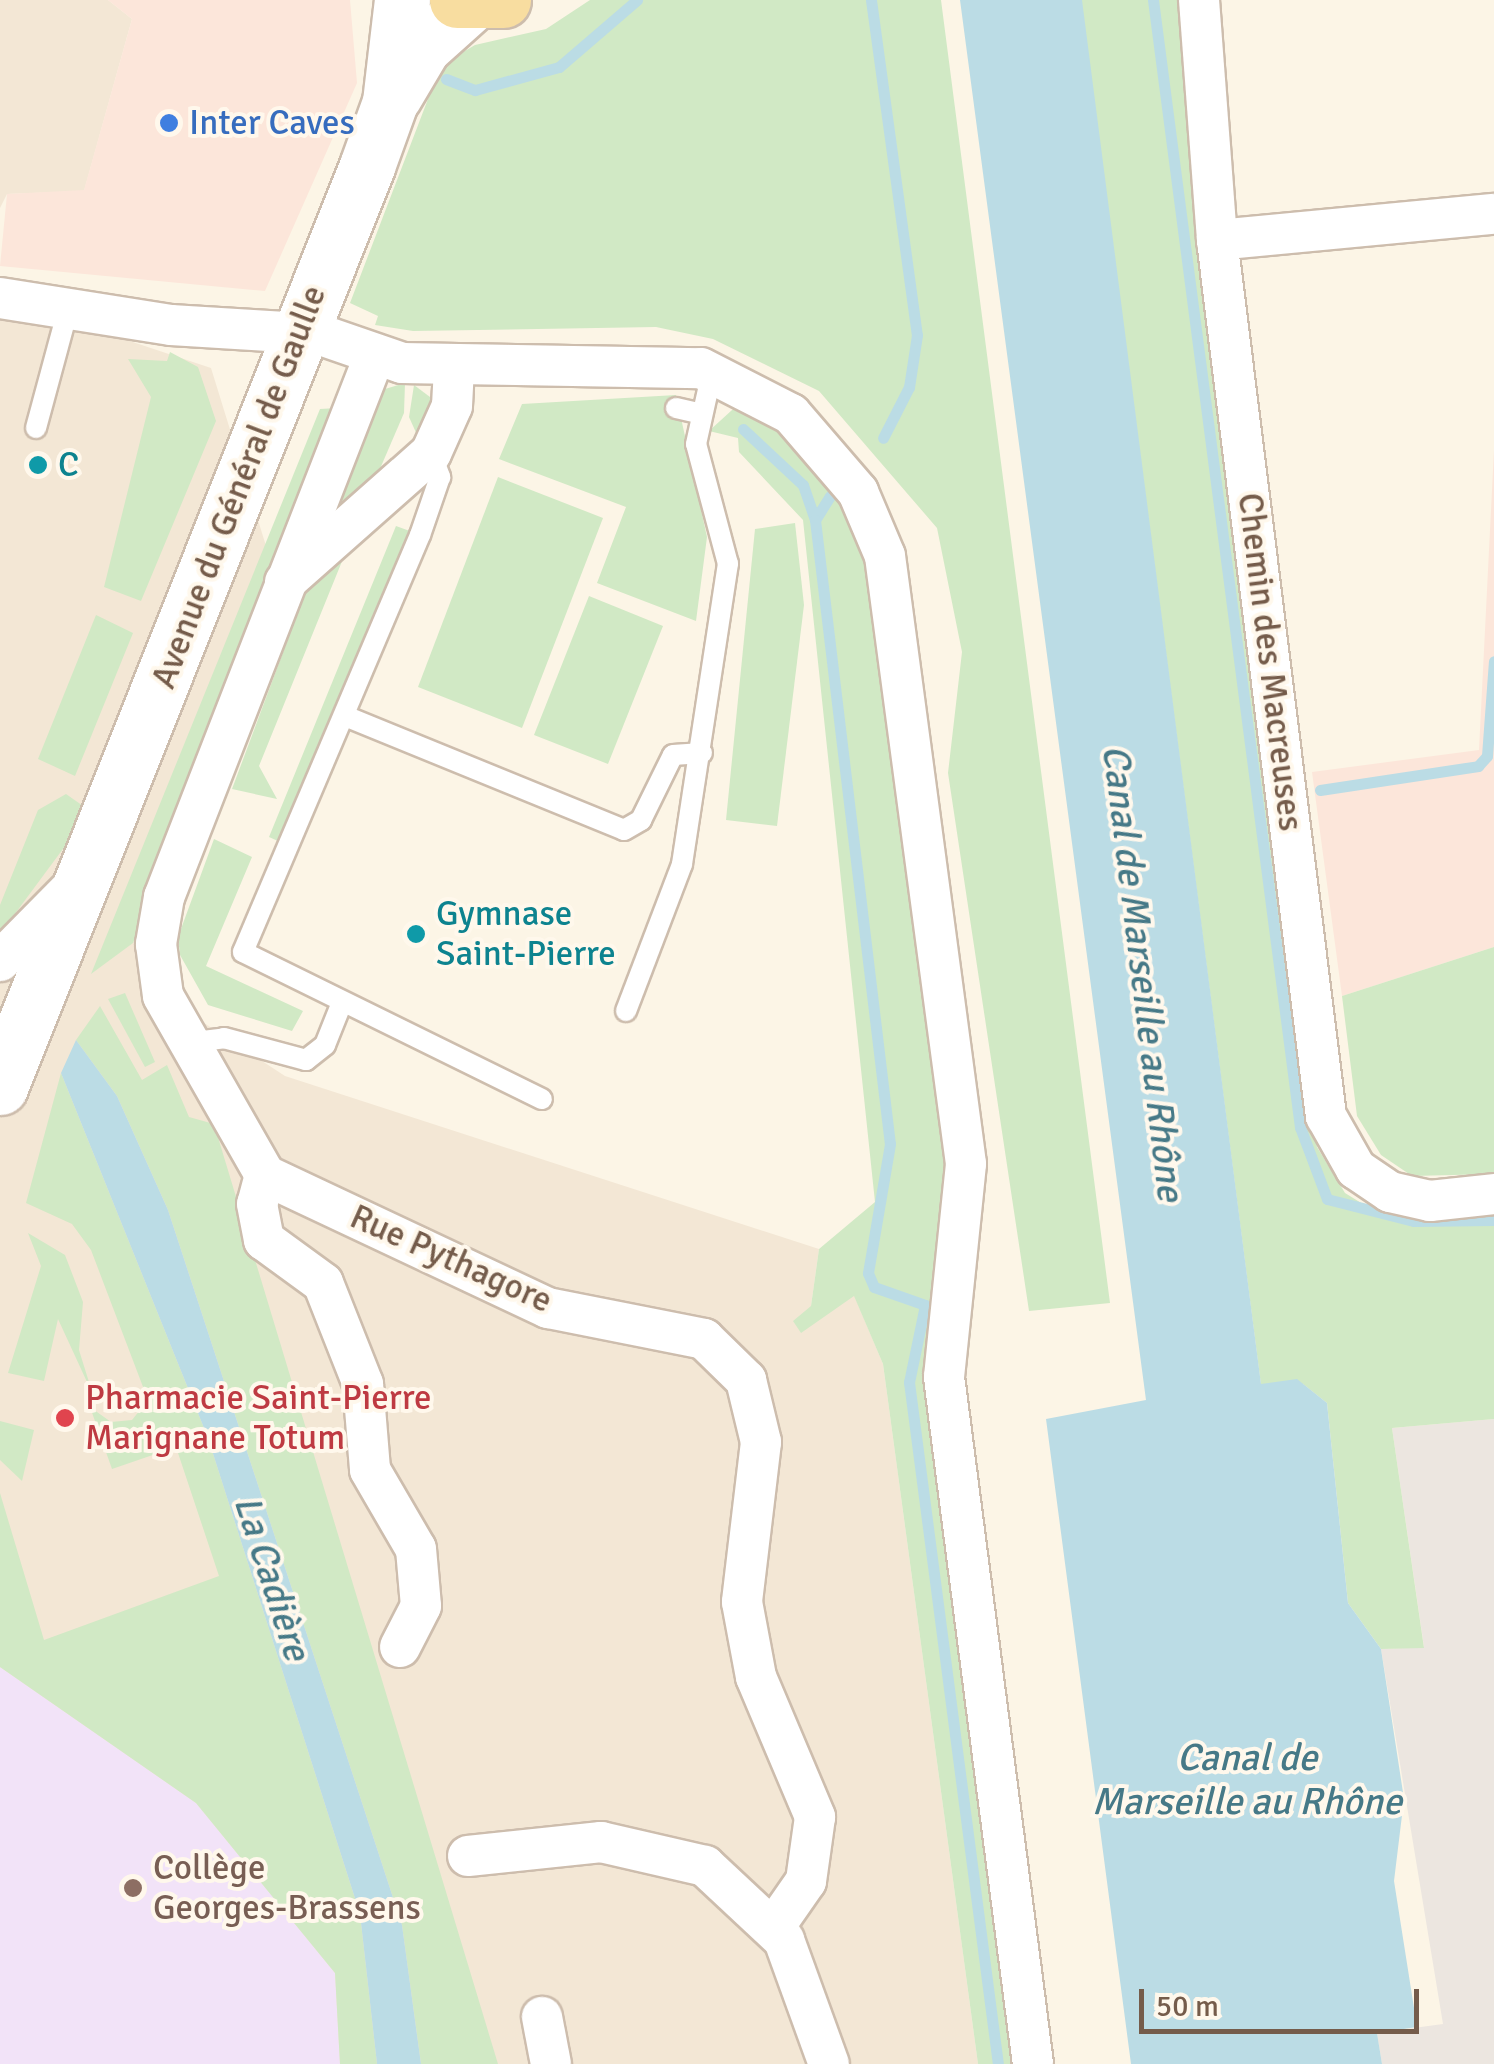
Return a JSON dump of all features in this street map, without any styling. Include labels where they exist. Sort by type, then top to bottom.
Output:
[{"type":"street","points":[[390,102],[402,0]]},
{"type":"street","name":"Chemin des Macreuses","points":[[1199,0],[1217,240],[1326,1116],[1356,1169],[1390,1192],[1430,1201],[1494,1194]]},
{"type":"street","points":[[390,102],[423,47],[477,1]]},
{"type":"street","name":"Avenue du Général de Gaulle","points":[[4,1076],[22,957],[90,872],[295,333],[390,102]]},
{"type":"street","points":[[1217,240],[1494,214]]},
{"type":"street","points":[[0,298],[295,333],[374,357],[454,368],[632,360],[712,372],[776,404],[829,450],[885,556],[966,1164],[944,1378],[1033,2064]]},
{"type":"street","points":[[374,357],[278,588],[164,897],[156,944],[163,996],[186,1044],[265,1175],[257,1204],[264,1240],[323,1283],[363,1384],[370,1470],[416,1550],[420,1606],[400,1647]]},
{"type":"street","points":[[278,588],[431,453],[452,406],[454,368]]},
{"type":"street","name":"Rue Pythagore","points":[[265,1175],[548,1308],[704,1339],[746,1380],[762,1442],[742,1602],[756,1677],[815,1817],[806,1881],[774,1926]]},
{"type":"street","points":[[468,1856],[601,1842],[652,1848],[705,1866],[774,1926],[796,1958],[829,2064]]},
{"type":"street","points":[[542,2017],[551,2064]]},
{"type":"lane","points":[[36,428],[68,309]]},
{"type":"lane","points":[[626,1012],[682,864],[728,564],[696,444],[712,372]]},
{"type":"lane","points":[[676,408],[701,414]]},
{"type":"lane","points":[[431,453],[440,476],[345,716],[243,952],[341,1004],[542,1098]]},
{"type":"lane","points":[[345,716],[624,830],[641,820],[673,755],[702,753]]},
{"type":"lane","points":[[186,1044],[224,1038],[306,1060],[325,1045],[341,1004]]},
{"type":"shaded area","points":[[0,0],[108,0],[132,19],[84,191],[7,194],[0,208]]},
{"type":"shaded area","points":[[108,0],[350,0],[357,83],[265,291],[0,266],[7,194],[84,190],[132,19]]},
{"type":"shaded area","points":[[0,298],[211,368],[279,588],[164,897],[163,996],[285,1076],[819,1249],[811,1306],[854,1295],[883,1364],[978,2064],[0,2064]]},
{"type":"shaded area","points":[[1494,450],[1494,947],[1342,996],[1312,772],[1479,750]]},
{"type":"shaded area","points":[[1494,1419],[1494,2064],[1382,2064],[1377,2033],[1443,2024],[1381,1649],[1424,1647],[1392,1428]]},
{"type":"shaded area","name":"Collège Georges-Brassens","points":[[0,1667],[196,1803],[335,1973],[340,2064],[0,2064]]},
{"type":"green space","points":[[590,0],[941,0],[1110,1303],[1029,1311],[948,773],[962,652],[937,528],[819,391],[713,339],[656,327],[413,331],[375,325],[378,316],[350,303],[441,65],[475,45],[546,29]]},
{"type":"green space","points":[[1081,0],[1180,0],[1317,1147],[1345,1193],[1371,1209],[1494,1213],[1494,1419],[1392,1428],[1424,1648],[1381,1649],[1348,1603],[1327,1403],[1303,1384],[1261,1385]]},
{"type":"green space","points":[[170,352],[198,367],[216,421],[141,601],[104,587],[151,397],[128,359],[167,361]]},
{"type":"green space","points":[[405,383],[404,413],[367,499],[327,531],[375,392]]},
{"type":"green space","points":[[414,385],[438,403],[418,437],[409,417]]},
{"type":"green space","points":[[676,395],[707,537],[696,621],[597,583],[626,507],[499,459],[522,404]]},
{"type":"green space","points":[[743,400],[814,454],[866,549],[953,1170],[933,1310],[1018,2064],[978,2064],[883,1364],[854,1296],[801,1333],[793,1321],[811,1306],[819,1249],[875,1202],[803,520],[739,452],[738,438],[709,431]]},
{"type":"green space","points":[[337,408],[133,943],[91,974],[320,409]]},
{"type":"green space","points":[[498,477],[603,518],[522,728],[418,687]]},
{"type":"green space","points":[[795,523],[804,605],[777,826],[726,820],[755,529]]},
{"type":"green space","points":[[396,526],[418,534],[289,846],[269,837]]},
{"type":"green space","points":[[347,549],[259,766],[277,799],[232,789],[310,580]]},
{"type":"green space","points":[[589,596],[663,626],[608,764],[534,735]]},
{"type":"green space","points":[[96,615],[133,633],[75,776],[38,759]]},
{"type":"green space","points":[[66,794],[86,808],[74,834],[0,934],[0,905],[38,810]]},
{"type":"green space","points":[[214,839],[252,857],[206,966],[303,1011],[292,1031],[208,1005],[180,955],[178,937]]},
{"type":"green space","points":[[1494,947],[1494,1174],[1412,1176],[1381,1155],[1357,1116],[1342,996]]},
{"type":"green space","points":[[125,993],[155,1062],[145,1067],[108,999]]},
{"type":"green space","points":[[100,1006],[142,1080],[167,1065],[189,1117],[214,1124],[498,2064],[421,2064],[402,1925],[168,1210],[117,1096],[76,1040]]},
{"type":"green space","points":[[61,1073],[208,1438],[360,1914],[377,2064],[340,2064],[335,1973],[196,1803],[0,1667],[0,1493],[44,1640],[219,1576],[176,1447],[112,1469],[90,1407],[111,1422],[132,1420],[148,1400],[91,1250],[72,1224],[26,1203]]},
{"type":"green space","points":[[28,1233],[65,1255],[83,1302],[79,1350],[93,1395],[58,1319],[44,1381],[8,1373],[41,1266]]},
{"type":"green space","points":[[0,1421],[34,1430],[22,1481],[0,1460]]},
{"type":"water","name":"Canal de Marseille au Rhône","points":[[960,0],[1082,0],[1261,1384],[1297,1379],[1327,1403],[1348,1603],[1381,1649],[1404,1799],[1394,1881],[1417,2027],[1377,2033],[1382,2064],[1131,2064],[1046,1419],[1146,1400]]},
{"type":"water","name":"La Cadière","points":[[76,1040],[117,1096],[168,1210],[402,1925],[421,2064],[377,2064],[360,1914],[208,1438],[61,1073]]},
{"type":"waterway","points":[[446,79],[475,90],[559,67],[637,0]]},
{"type":"waterway","points":[[871,0],[917,335],[909,387],[883,438]]},
{"type":"waterway","points":[[1153,0],[1300,1127],[1327,1199],[1414,1221],[1494,1220]]},
{"type":"waterway","points":[[743,429],[803,485],[815,520]]},
{"type":"waterway","points":[[830,496],[815,520],[890,1144],[868,1273],[874,1287],[925,1305],[909,1382],[998,2064]]},
{"type":"waterway","points":[[1320,790],[1478,766],[1487,756],[1494,661]]},
{"type":"place","name":"Inter Caves","points":[[169,123]]},
{"type":"place","name":"C","points":[[38,465]]},
{"type":"place","name":"Gymnase Saint-Pierre","points":[[416,934]]},
{"type":"place","name":"Pharmacie Saint-Pierre Marignane Totum","points":[[65,1418]]},
{"type":"place","name":"Collège Georges-Brassens","points":[[133,1888]]}]
